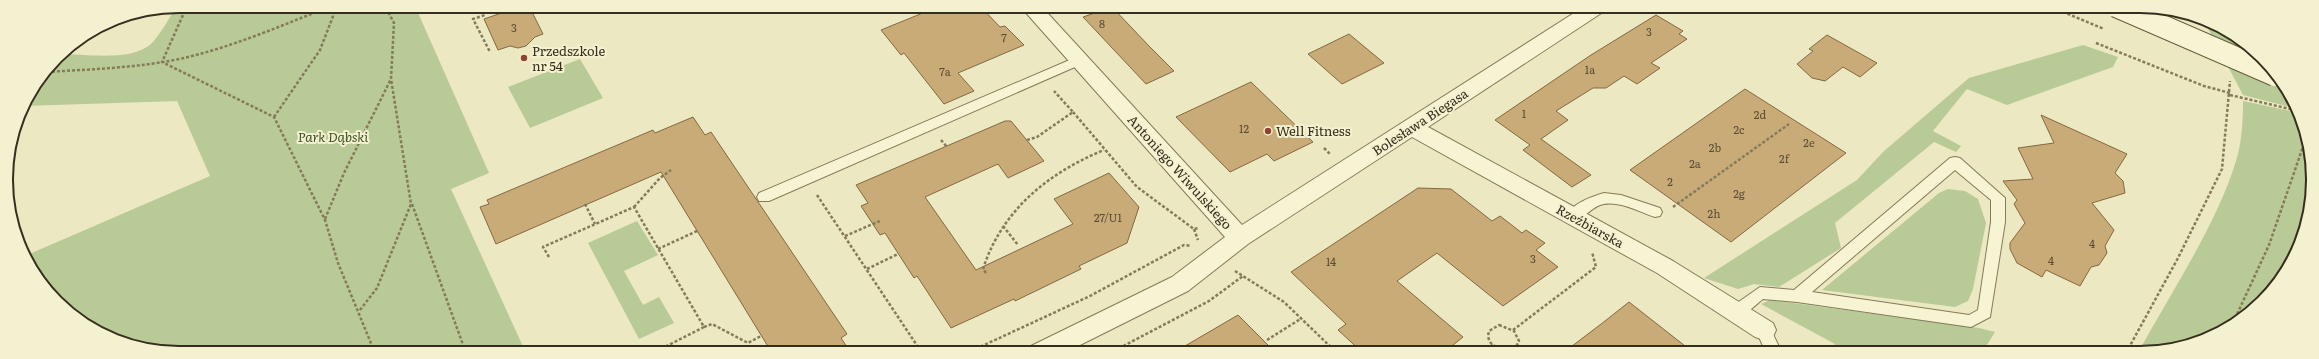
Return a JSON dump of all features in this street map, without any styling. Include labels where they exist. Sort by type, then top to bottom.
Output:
[{"type":"street","name":"Antoniego Wiwulskiego","points":[[1036,13],[1221,219],[1240,238],[1180,284],[1054,346]]},
{"type":"street","name":"Bolesława Biegasa","points":[[1240,238],[1413,128],[1578,13]]},
{"type":"street","points":[[2132,13],[2266,71]]},
{"type":"street","name":"Rzeźbiarska","points":[[1413,128],[1665,267],[1764,330]]},
{"type":"lane","points":[[764,197],[1079,60]]},
{"type":"lane","points":[[1735,312],[1760,293],[1797,296],[1971,321],[1985,313],[1998,222],[1998,198],[1955,162],[1797,296]]},
{"type":"lane","points":[[1573,216],[1588,203],[1602,198],[1616,198],[1656,212]]},
{"type":"lane","points":[[1764,330],[1771,346]]},
{"type":"path","points":[[162,62],[184,13]]},
{"type":"path","points":[[53,71],[162,62],[198,54],[261,34],[314,13]]},
{"type":"path","points":[[274,117],[320,50],[334,13]]},
{"type":"path","points":[[389,13],[394,23],[391,79],[412,204],[463,346]]},
{"type":"path","points":[[484,13],[485,15],[473,19],[490,52]]},
{"type":"path","points":[[2065,13],[2095,26]]},
{"type":"path","points":[[2096,43],[2204,86],[2290,109]]},
{"type":"path","points":[[162,62],[274,117],[325,220],[338,263],[359,310],[372,346]]},
{"type":"path","points":[[2130,346],[2178,258],[2222,169],[2230,94],[2230,81],[2226,75]]},
{"type":"path","points":[[1042,77],[1104,150],[1137,186],[1194,229],[1221,219]]},
{"type":"path","points":[[325,220],[344,173],[391,79]]},
{"type":"path","points":[[1027,140],[1037,137],[1073,112]]},
{"type":"path","points":[[1670,210],[1789,124]]},
{"type":"path","points":[[2237,315],[2270,245],[2303,147]]},
{"type":"path","points":[[986,272],[983,269],[991,246],[1003,226],[1019,206],[1047,181],[1065,169],[1104,150]]},
{"type":"path","points":[[549,257],[543,246],[634,207],[641,202],[660,176],[671,170]]},
{"type":"path","points":[[814,176],[824,192],[817,196],[917,346]]},
{"type":"path","points":[[359,310],[377,288],[412,204]]},
{"type":"path","points":[[585,204],[595,224]]},
{"type":"path","points":[[634,207],[704,327]]},
{"type":"path","points":[[845,236],[880,221]]},
{"type":"path","points":[[1003,226],[1018,245]]},
{"type":"path","points":[[658,249],[697,231]]},
{"type":"path","points":[[1513,330],[1596,267],[1591,248],[1606,234]]},
{"type":"path","points":[[982,346],[1090,296],[1184,245],[1191,246],[1200,243]]},
{"type":"path","points":[[867,269],[898,254]]},
{"type":"path","points":[[1232,270],[1284,302],[1330,346]]},
{"type":"path","points":[[1123,346],[1209,301],[1243,276]]},
{"type":"path","points":[[1267,340],[1302,318]]},
{"type":"path","points":[[667,346],[712,324],[748,343],[762,336]]},
{"type":"path","points":[[1492,346],[1487,335],[1492,328],[1502,326],[1513,330],[1518,338],[1516,346]]},
{"type":"green space","name":"Park Dąbski","points":[[173,13],[418,13],[489,173],[451,189],[523,346],[169,346],[147,343],[106,329],[78,312],[70,305],[47,281],[30,254],[210,176],[177,101],[30,106],[47,78],[70,54],[109,56],[133,53],[144,49],[152,43]]},
{"type":"green space","points":[[2208,28],[2223,35],[2249,54],[2272,78],[2289,107],[2243,95]]},
{"type":"green space","points":[[2083,45],[2118,57],[2113,67],[2007,105],[1967,89],[1933,131],[1961,146],[1956,152],[1934,142],[1835,223],[1841,248],[1779,287],[1754,284],[1738,289],[1704,278],[1857,180],[1883,152],[1969,78]]},
{"type":"green space","points":[[580,59],[603,98],[530,128],[508,87]]},
{"type":"green space","points":[[2243,101],[2291,111],[2297,126],[2305,158],[2306,190],[2303,212],[2289,253],[2272,281],[2265,289],[2241,312],[2223,324],[2193,337],[2172,343],[2142,346],[2205,234],[2228,185],[2240,146]]},
{"type":"green space","points":[[1948,189],[1965,191],[1978,199],[1986,223],[1973,289],[1968,301],[1955,307],[1822,290],[1939,193]]},
{"type":"green space","points":[[637,221],[658,255],[624,271],[643,305],[659,297],[674,323],[639,339],[588,243]]},
{"type":"green space","points":[[1770,300],[1979,328],[1995,332],[1986,346],[1833,346],[1835,344],[1761,304]]},
{"type":"building","points":[[502,13],[532,13],[543,34],[535,37],[526,46],[518,48],[510,46],[498,50],[484,19]]},
{"type":"building","points":[[923,13],[987,13],[1000,27],[1005,26],[1024,45],[958,73],[974,91],[944,104],[904,53],[901,55],[881,30]]},
{"type":"building","points":[[1095,13],[1118,13],[1174,71],[1146,84],[1083,17]]},
{"type":"building","points":[[1656,15],[1683,31],[1679,34],[1687,39],[1651,63],[1660,68],[1637,84],[1624,76],[1606,88],[1593,88],[1556,111],[1568,120],[1541,139],[1591,175],[1572,187],[1523,150],[1530,145],[1495,120],[1591,55]]},
{"type":"building","points":[[1349,34],[1384,63],[1342,84],[1308,54]]},
{"type":"building","points":[[1827,35],[1877,63],[1860,77],[1843,67],[1825,81],[1812,78],[1797,64],[1813,51],[1809,49]]},
{"type":"building","points":[[1251,82],[1313,142],[1274,161],[1267,154],[1230,172],[1176,117]]},
{"type":"building","points":[[1745,89],[1846,153],[1731,242],[1630,170]]},
{"type":"building","points":[[2041,115],[2127,154],[2115,173],[2123,181],[2125,193],[2092,203],[2114,230],[2105,246],[2107,253],[2099,265],[2091,267],[2080,286],[2046,270],[2042,277],[2017,263],[2010,249],[2010,243],[2025,223],[2014,204],[2017,200],[2003,181],[2033,179],[2018,148],[2054,143]]},
{"type":"building","points":[[693,117],[705,135],[711,132],[847,334],[841,338],[846,346],[768,346],[661,172],[496,244],[480,207],[489,204],[487,200],[653,130],[655,133]]},
{"type":"building","points":[[1005,121],[1011,121],[1044,161],[1008,178],[998,164],[925,197],[976,270],[1073,224],[1054,199],[1109,173],[1139,207],[1127,243],[1079,266],[1081,269],[1015,301],[1014,299],[951,328],[917,276],[914,278],[885,233],[880,235],[861,206],[868,203],[856,185]]},
{"type":"building","points":[[1418,188],[1451,189],[1492,221],[1500,216],[1522,233],[1526,230],[1545,243],[1536,250],[1558,267],[1503,306],[1437,253],[1397,281],[1463,337],[1452,346],[1355,346],[1338,330],[1346,324],[1291,272]]},
{"type":"building","points":[[1629,302],[1685,346],[1572,346]]},
{"type":"building","points":[[1238,315],[1269,346],[1185,346]]},
{"type":"place","name":"Przedszkole nr 54","points":[[524,58]]},
{"type":"place","name":"Well Fitness","points":[[1268,131]]}]
